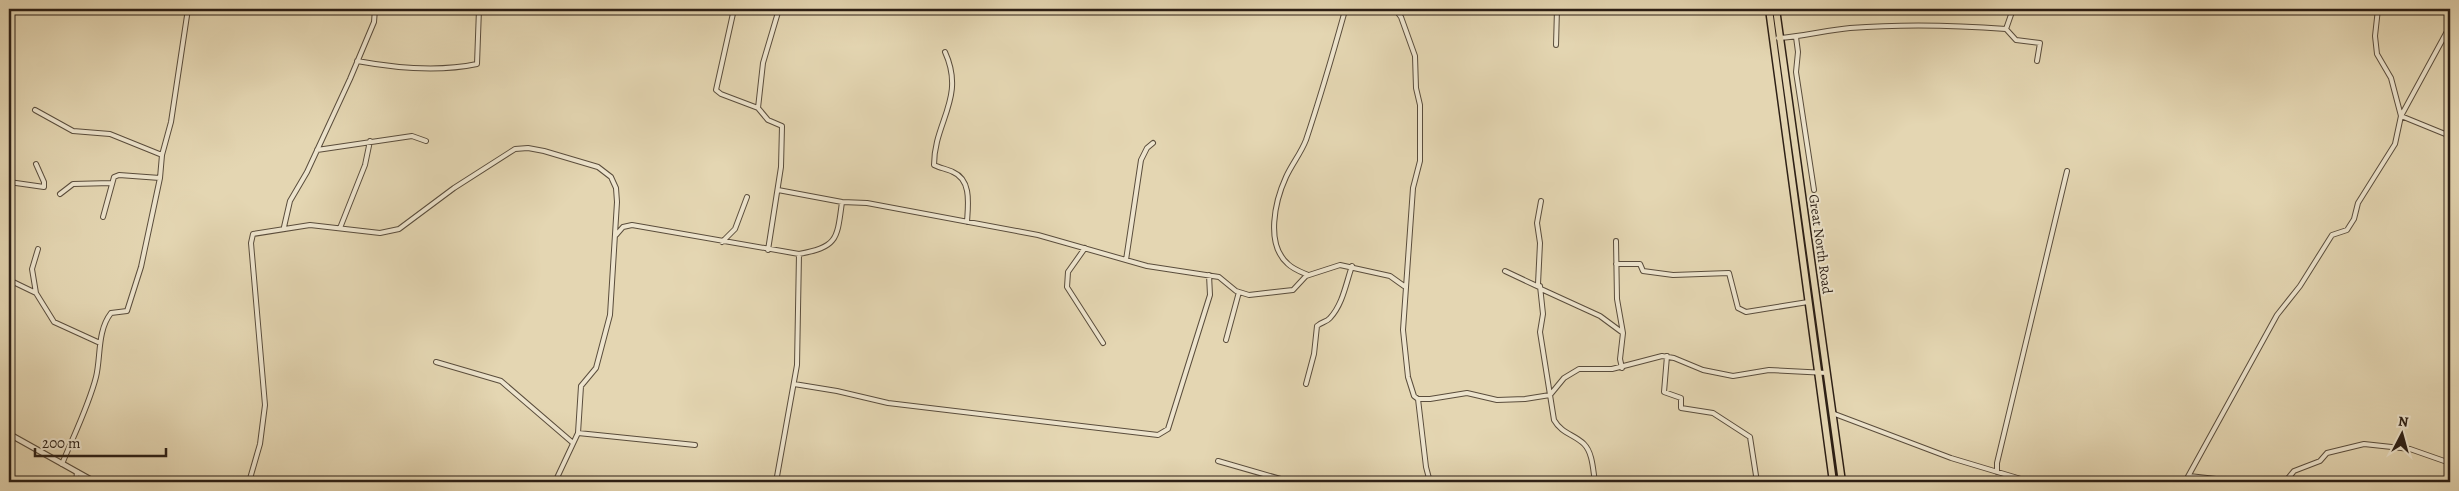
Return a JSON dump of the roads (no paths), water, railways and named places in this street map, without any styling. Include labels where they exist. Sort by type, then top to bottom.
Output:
[{"type":"highway","name":"Great North Road","points":[[1769,9],[1777,38],[1842,482]]},
{"type":"highway","name":"Great North Road","points":[[1776,9],[1777,38],[1833,482]]},
{"type":"street","points":[[62,464],[96,376],[100,343],[109,315],[114,312],[124,313],[128,309],[141,267],[160,178],[162,155],[171,122],[188,9]]},
{"type":"street","points":[[284,228],[290,201],[317,150],[357,61],[374,22],[375,9],[394,9]]},
{"type":"street","points":[[402,9],[463,9]]},
{"type":"street","points":[[357,61],[393,67],[461,68],[477,64],[479,9]]},
{"type":"street","points":[[734,9],[716,90],[721,94],[758,108],[764,117],[780,124],[783,129],[778,190],[768,250]]},
{"type":"street","points":[[758,108],[763,63],[779,9]]},
{"type":"street","points":[[1395,9],[1401,17],[1415,56],[1416,88],[1420,104],[1420,161],[1413,188],[1408,272],[1404,286],[1403,338],[1406,348],[1411,393],[1418,399],[1426,467],[1430,482]]},
{"type":"street","points":[[1556,45],[1557,9]]},
{"type":"street","points":[[2006,30],[2010,25],[2013,9]]},
{"type":"street","points":[[2378,9],[2375,36],[2377,54],[2391,78],[2401,116]]},
{"type":"street","points":[[1308,275],[1291,267],[1280,256],[1275,238],[1278,198],[1286,177],[1303,147],[1328,74],[1344,14]]},
{"type":"street","points":[[1777,38],[1796,37],[1847,28],[1881,26],[1920,25],[2006,30],[2016,40],[2040,43],[2037,61]]},
{"type":"street","points":[[2185,482],[2278,315],[2300,286],[2332,235],[2347,230],[2354,219],[2358,203],[2395,144],[2401,116],[2450,26]]},
{"type":"street","points":[[1796,37],[1798,52],[1796,72],[1814,190]]},
{"type":"street","points":[[945,52],[953,73],[953,90],[936,150],[934,165],[954,172],[963,182],[968,193],[967,222]]},
{"type":"street","points":[[35,110],[73,131],[110,134],[162,155]]},
{"type":"street","points":[[2401,116],[2450,136]]},
{"type":"street","points":[[317,150],[412,136],[426,141]]},
{"type":"street","points":[[340,228],[365,165],[370,141]]},
{"type":"street","points":[[1126,260],[1141,160],[1147,148],[1153,143]]},
{"type":"street","points":[[249,482],[260,444],[265,405],[260,364],[252,237],[260,231],[273,231],[310,224],[380,233],[400,229],[495,160],[514,149],[528,148],[598,167],[608,173],[614,182],[617,195],[610,315],[596,368],[581,386],[578,433],[554,482]]},
{"type":"street","points":[[9,182],[44,187],[44,182],[36,164]]},
{"type":"street","points":[[1997,472],[1997,463],[2067,171]]},
{"type":"street","points":[[103,217],[114,177],[119,175],[160,178]]},
{"type":"street","points":[[60,194],[68,186],[78,183],[111,183]]},
{"type":"street","points":[[778,190],[842,202],[867,203],[1038,235],[1147,266],[1219,277],[1238,292],[1254,295],[1293,290],[1308,275],[1340,265],[1352,266],[1390,276],[1404,286]]},
{"type":"street","points":[[722,242],[735,230],[747,197]]},
{"type":"street","points":[[1540,201],[1537,223],[1540,243],[1538,276],[1543,314],[1540,332],[1550,395],[1557,425],[1562,431],[1579,440],[1588,450],[1595,482]]},
{"type":"street","points":[[615,236],[623,227],[632,225],[799,254],[822,249],[829,245],[838,228],[842,202]]},
{"type":"street","points":[[9,224],[12,227],[9,235]]},
{"type":"street","points":[[1616,241],[1617,299],[1623,333],[1620,359],[1622,368]]},
{"type":"street","points":[[1085,248],[1068,272],[1067,287],[1103,343]]},
{"type":"street","points":[[38,249],[32,269],[36,293],[54,322],[100,343]]},
{"type":"street","points":[[776,482],[794,384],[799,344],[799,254]]},
{"type":"street","points":[[1616,264],[1640,264],[1643,271],[1673,275],[1728,273],[1732,276],[1738,308],[1746,312],[1809,302]]},
{"type":"street","points":[[1306,384],[1314,354],[1317,326],[1329,319],[1334,312],[1343,295],[1352,266]]},
{"type":"street","points":[[1504,271],[1600,316],[1623,333]]},
{"type":"street","points":[[794,384],[837,391],[888,403],[1158,435],[1168,429],[1191,357],[1210,295],[1209,275]]},
{"type":"street","points":[[9,280],[36,293]]},
{"type":"street","points":[[1226,340],[1238,292]]},
{"type":"street","points":[[1418,399],[1443,398],[1467,393],[1512,400],[1550,395],[1564,378],[1579,369],[1622,368],[1650,358],[1667,356],[1703,370],[1733,376],[1769,370],[1827,373]]},
{"type":"street","points":[[1667,356],[1664,392],[1680,398],[1681,408],[1713,413],[1750,437],[1757,482]]},
{"type":"street","points":[[436,362],[501,381],[573,443]]},
{"type":"street","points":[[1832,413],[1943,455],[2031,482]]},
{"type":"street","points":[[578,433],[695,445]]},
{"type":"street","points":[[9,434],[95,482]]},
{"type":"street","points":[[2189,476],[2225,480],[2268,479],[2284,482],[2294,471],[2320,461],[2327,453],[2364,444],[2410,449],[2450,463]]},
{"type":"street","points":[[1218,461],[1291,482]]},
{"type":"street","points":[[76,482],[77,472]]}]
